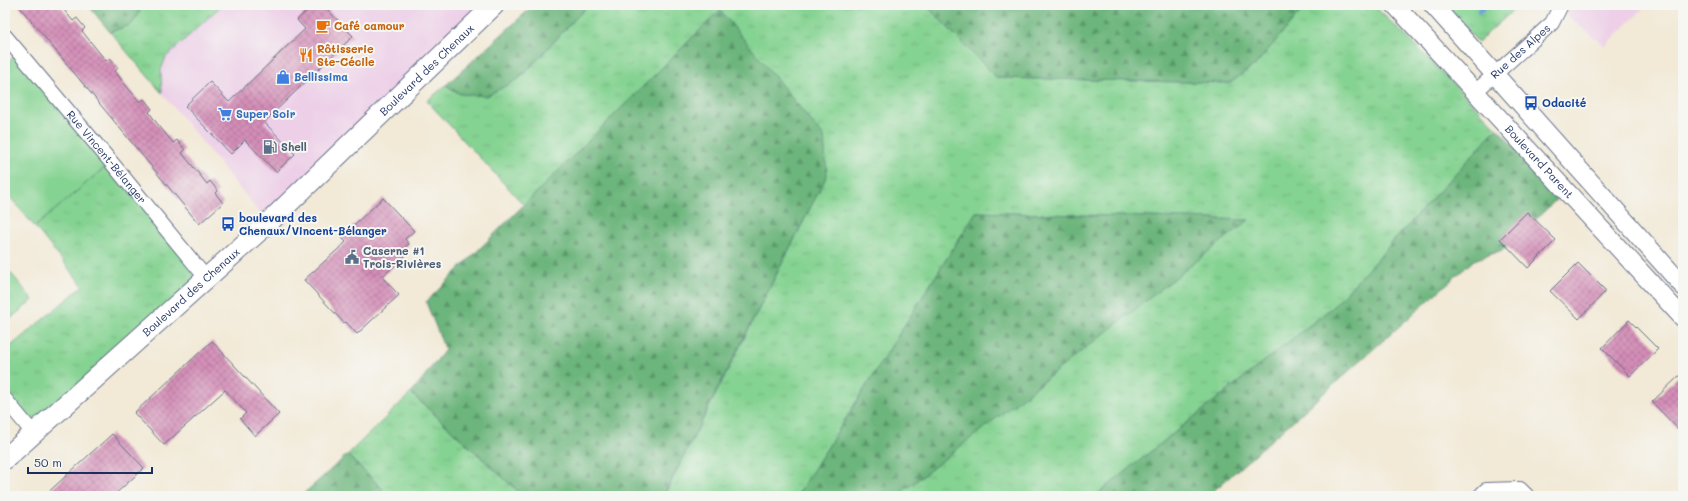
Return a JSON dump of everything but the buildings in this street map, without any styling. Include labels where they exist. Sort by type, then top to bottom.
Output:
[{"type":"main road","name":"Boulevard des Chenaux","points":[[5,459],[268,223],[494,5]]},
{"type":"street","name":"Boulevard Parent","points":[[1394,5],[1683,318]]},
{"type":"street","points":[[1432,5],[1683,286]]},
{"type":"street","name":"Rue des Alpes","points":[[1475,92],[1552,23],[1561,5]]},
{"type":"street","name":"Rue Vincent-Bélanger","points":[[5,36],[207,279]]},
{"type":"street","points":[[5,399],[34,434]]},
{"type":"street","points":[[1480,496],[1486,490],[1520,489],[1527,496]]},
{"type":"shaded area","points":[[222,5],[495,5],[268,223],[162,93],[161,70],[166,57]]},
{"type":"shaded area","points":[[1561,5],[1647,5],[1605,46],[1559,9]]},
{"type":"green space","points":[[88,5],[143,5],[132,24],[110,32]]},
{"type":"green space","points":[[143,5],[222,5],[166,57],[161,70],[162,93],[110,32],[132,24]]},
{"type":"green space","points":[[534,5],[588,5],[520,78],[487,96],[460,94],[446,85]]},
{"type":"green space","points":[[588,5],[926,5],[997,78],[1230,83],[1256,64],[1306,5],[1373,5],[1497,128],[1335,305],[1095,496],[897,496],[1248,220],[976,212],[797,496],[664,496],[827,175],[720,11],[524,205],[427,101],[446,85],[460,94],[519,79]]},
{"type":"green space","points":[[926,5],[1306,5],[1256,64],[1230,83],[997,78]]},
{"type":"green space","points":[[1444,5],[1519,5],[1478,42]]},
{"type":"green space","points":[[720,10],[824,137],[827,175],[663,496],[523,496],[411,393],[445,350],[426,302]]},
{"type":"green space","points":[[19,53],[111,162],[35,227],[5,191],[5,64]]},
{"type":"green space","points":[[1497,128],[1560,196],[1505,249],[1474,260],[1208,496],[1095,496],[1335,305]]},
{"type":"green space","points":[[111,162],[207,279],[34,434],[5,399],[5,349],[6,350],[83,286],[35,227]]},
{"type":"green space","points":[[976,212],[1249,220],[897,496],[797,496]]},
{"type":"green space","points":[[5,266],[33,300],[5,323]]},
{"type":"green space","points":[[411,393],[523,496],[377,496],[383,489],[347,455]]},
{"type":"green space","points":[[347,455],[383,489],[377,496],[301,496]]},
{"type":"waterway","points":[[1479,11],[1486,5]]},
{"type":"place","name":"Café camour","points":[[323,26]]},
{"type":"place","name":"Rôtisserie Ste-Cécile","points":[[306,55]]},
{"type":"place","name":"Bellissima","points":[[283,77]]},
{"type":"place","name":"Odacité","points":[[1531,103]]},
{"type":"place","name":"Super Soir","points":[[225,114]]},
{"type":"place","name":"Shell","points":[[270,147]]},
{"type":"place","name":"boulevard des Chenaux/Vincent-Bélanger","points":[[228,224]]},
{"type":"place","name":"Caserne #1 Trois-Rivières","points":[[352,257]]}]
